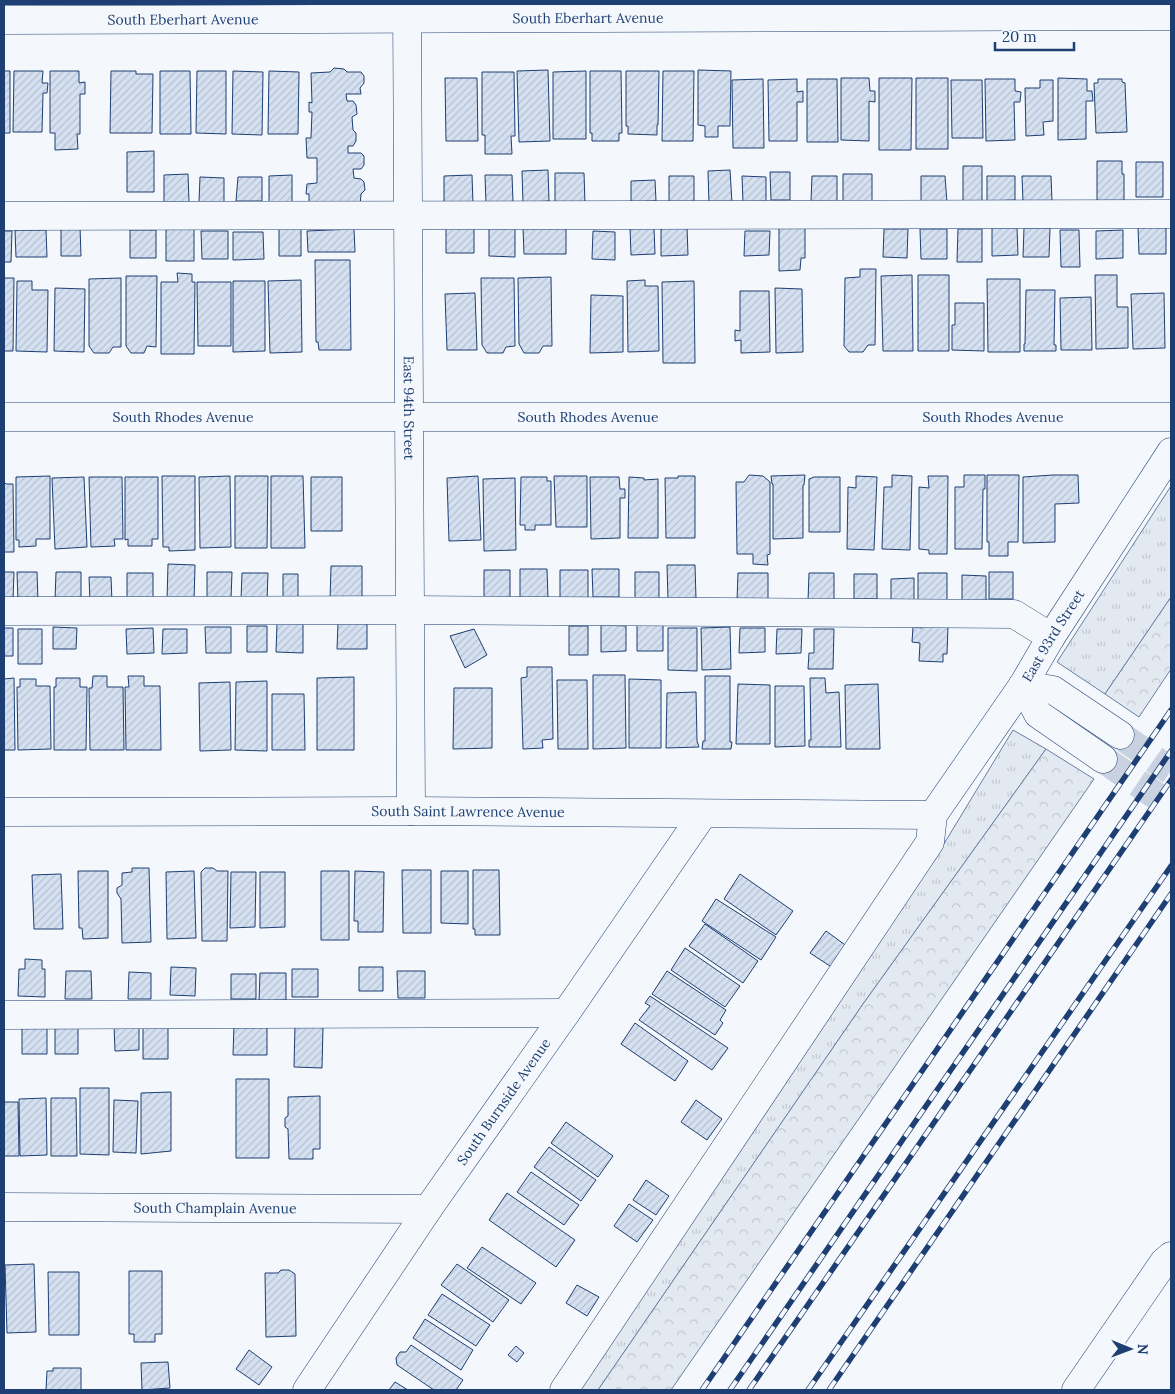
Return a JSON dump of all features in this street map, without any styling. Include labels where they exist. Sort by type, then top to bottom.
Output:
[{"type":"street","name":"South Eberhart Avenue","points":[[4,20],[407,11],[1171,16]]},
{"type":"street","name":"East 94th Street","points":[[407,11],[411,811]]},
{"type":"street","points":[[4,216],[1171,214]]},
{"type":"street","name":"South Rhodes Avenue","points":[[4,417],[1171,417]]},
{"type":"street","name":"East 93rd Street","points":[[933,815],[1023,685],[1051,637],[1171,452]]},
{"type":"street","points":[[4,611],[410,610],[1014,614],[1051,637]]},
{"type":"street","points":[[1023,685],[1053,690],[1120,735]]},
{"type":"street","points":[[1023,685],[1038,714],[1103,758]]},
{"type":"street","name":"South Saint Lawrence Avenue","points":[[4,812],[411,811],[933,815]]},
{"type":"street","name":"South Burnside Avenue","points":[[307,1390],[428,1209],[703,814]]},
{"type":"street","points":[[564,1390],[930,842],[933,815]]},
{"type":"street","points":[[4,1014],[566,1013]]},
{"type":"street","name":"South Champlain Avenue","points":[[4,1207],[428,1209]]},
{"type":"street","points":[[1076,1390],[1164,1262],[1171,1256]]},
{"type":"green space","points":[[1171,486],[1171,597],[1105,694],[1057,662]]},
{"type":"green space","points":[[1171,597],[1171,669],[1139,717],[1105,694]]},
{"type":"green space","points":[[1013,730],[1046,749],[863,1004],[598,1390],[567,1390],[939,852]]},
{"type":"green space","points":[[1046,749],[1094,779],[671,1390],[598,1390],[863,1004]]},
{"type":"building","points":[[334,68],[344,69],[347,72],[361,72],[364,76],[364,83],[360,88],[361,94],[346,94],[347,101],[353,101],[356,105],[357,114],[352,117],[356,141],[353,146],[348,146],[348,153],[361,153],[364,156],[364,165],[361,169],[353,169],[354,178],[361,179],[364,182],[365,190],[361,194],[360,206],[309,206],[309,194],[306,194],[307,184],[317,183],[317,158],[307,158],[306,138],[311,138],[312,112],[309,112],[309,102],[312,103],[311,73],[330,72]]},
{"type":"building","points":[[548,70],[550,141],[519,142],[517,71]]},
{"type":"building","points":[[698,70],[731,71],[730,126],[718,126],[718,137],[705,137],[705,126],[698,125]]},
{"type":"building","points":[[4,71],[10,71],[10,133],[4,133]]},
{"type":"building","points":[[14,71],[43,71],[42,83],[48,83],[47,93],[43,93],[42,132],[13,132]]},
{"type":"building","points":[[50,71],[79,71],[79,83],[85,82],[85,94],[80,94],[80,134],[77,134],[78,149],[55,150],[55,133],[50,133]]},
{"type":"building","points":[[111,71],[136,71],[136,74],[153,74],[152,133],[110,133]]},
{"type":"building","points":[[160,71],[190,71],[191,134],[160,134]]},
{"type":"building","points":[[197,71],[226,71],[226,134],[196,133]]},
{"type":"building","points":[[233,71],[263,72],[262,135],[232,134]]},
{"type":"building","points":[[269,71],[299,72],[298,134],[268,134]]},
{"type":"building","points":[[586,71],[586,139],[553,139],[553,72]]},
{"type":"building","points":[[590,71],[621,71],[622,133],[619,133],[619,141],[592,141],[592,133],[590,133]]},
{"type":"building","points":[[626,71],[659,71],[657,135],[628,134],[628,126],[626,126]]},
{"type":"building","points":[[663,71],[694,71],[693,141],[662,141]]},
{"type":"building","points":[[482,72],[514,72],[515,136],[511,136],[512,154],[485,154],[485,135],[482,135]]},
{"type":"building","points":[[445,78],[477,78],[478,141],[446,141]]},
{"type":"building","points":[[841,78],[869,78],[870,91],[875,91],[875,102],[869,101],[869,141],[841,140]]},
{"type":"building","points":[[879,78],[912,78],[911,150],[879,150]]},
{"type":"building","points":[[916,78],[948,78],[948,149],[916,149]]},
{"type":"building","points":[[1058,78],[1087,79],[1087,91],[1092,91],[1093,101],[1086,101],[1086,139],[1058,140]]},
{"type":"building","points":[[763,79],[764,148],[733,148],[732,80]]},
{"type":"building","points":[[797,79],[797,92],[803,91],[803,102],[797,102],[797,141],[769,141],[768,80]]},
{"type":"building","points":[[807,79],[837,79],[838,142],[807,142]]},
{"type":"building","points":[[985,79],[1015,79],[1015,91],[1021,92],[1020,102],[1014,102],[1015,140],[986,141]]},
{"type":"building","points":[[1098,79],[1122,79],[1122,82],[1125,83],[1127,132],[1096,133],[1094,83],[1098,83]]},
{"type":"building","points":[[951,80],[982,80],[983,138],[952,138]]},
{"type":"building","points":[[1040,80],[1053,80],[1053,121],[1043,122],[1044,135],[1026,136],[1025,88],[1040,88]]},
{"type":"building","points":[[154,151],[154,192],[127,192],[127,152]]},
{"type":"building","points":[[1097,161],[1122,161],[1124,201],[1097,201]]},
{"type":"building","points":[[1136,162],[1163,162],[1163,197],[1136,197]]},
{"type":"building","points":[[963,166],[982,166],[982,202],[963,202]]},
{"type":"building","points":[[548,170],[549,201],[523,203],[522,171]]},
{"type":"building","points":[[730,170],[732,203],[709,204],[708,171]]},
{"type":"building","points":[[770,172],[790,172],[790,200],[771,200]]},
{"type":"building","points":[[555,173],[584,173],[585,204],[555,204]]},
{"type":"building","points":[[188,174],[189,202],[164,202],[164,175]]},
{"type":"building","points":[[843,174],[872,174],[872,203],[843,203]]},
{"type":"building","points":[[292,175],[292,202],[269,202],[269,176]]},
{"type":"building","points":[[472,175],[473,204],[444,205],[444,176]]},
{"type":"building","points":[[485,175],[512,175],[513,202],[486,204]]},
{"type":"building","points":[[669,176],[694,176],[694,202],[669,202]]},
{"type":"building","points":[[742,176],[766,177],[766,201],[743,202]]},
{"type":"building","points":[[812,176],[837,176],[837,201],[811,201]]},
{"type":"building","points":[[921,176],[945,176],[947,203],[921,204]]},
{"type":"building","points":[[987,176],[1015,176],[1015,200],[987,201]]},
{"type":"building","points":[[1022,176],[1051,176],[1052,202],[1023,202]]},
{"type":"building","points":[[200,177],[224,178],[224,202],[199,202]]},
{"type":"building","points":[[238,177],[262,177],[262,201],[236,201]]},
{"type":"building","points":[[655,180],[656,201],[631,202],[631,181]]},
{"type":"building","points":[[446,226],[474,227],[474,253],[446,253]]},
{"type":"building","points":[[61,227],[80,227],[81,256],[61,256]]},
{"type":"building","points":[[661,227],[687,227],[688,255],[661,256]]},
{"type":"building","points":[[1138,227],[1166,227],[1166,254],[1139,254]]},
{"type":"building","points":[[166,228],[194,228],[194,261],[166,261]]},
{"type":"building","points":[[489,228],[515,228],[515,257],[489,256]]},
{"type":"building","points":[[523,228],[566,228],[566,254],[524,254]]},
{"type":"building","points":[[630,228],[654,228],[655,254],[631,255]]},
{"type":"building","points":[[779,228],[805,228],[805,258],[801,258],[800,270],[779,271]]},
{"type":"building","points":[[992,228],[1017,228],[1018,255],[992,256]]},
{"type":"building","points":[[1024,228],[1050,228],[1049,257],[1023,257]]},
{"type":"building","points":[[279,229],[301,229],[301,256],[279,256]]},
{"type":"building","points":[[354,229],[355,252],[308,252],[307,231]]},
{"type":"building","points":[[884,229],[908,229],[907,258],[883,257]]},
{"type":"building","points":[[920,229],[947,229],[947,259],[921,259]]},
{"type":"building","points":[[958,229],[982,229],[982,262],[957,262]]},
{"type":"building","points":[[15,230],[46,230],[47,257],[16,257]]},
{"type":"building","points":[[130,230],[156,230],[156,258],[130,258]]},
{"type":"building","points":[[1060,230],[1079,230],[1080,267],[1061,267]]},
{"type":"building","points":[[1123,230],[1123,258],[1096,259],[1096,231]]},
{"type":"building","points":[[4,231],[12,231],[11,262],[4,262]]},
{"type":"building","points":[[201,231],[228,231],[228,259],[202,259]]},
{"type":"building","points":[[593,231],[615,232],[615,260],[592,259]]},
{"type":"building","points":[[745,231],[770,231],[769,255],[744,256]]},
{"type":"building","points":[[233,232],[263,232],[264,259],[233,260]]},
{"type":"building","points":[[315,260],[350,260],[351,350],[319,350],[318,342],[316,342]]},
{"type":"building","points":[[860,269],[876,269],[875,345],[868,345],[863,352],[849,352],[844,346],[845,278],[860,277]]},
{"type":"building","points":[[177,273],[192,274],[192,282],[195,282],[194,354],[161,354],[161,282],[178,282]]},
{"type":"building","points":[[912,275],[913,351],[883,351],[881,276]]},
{"type":"building","points":[[918,275],[949,275],[949,351],[918,351]]},
{"type":"building","points":[[1095,275],[1117,275],[1117,307],[1128,307],[1128,348],[1096,349]]},
{"type":"building","points":[[126,276],[157,276],[156,347],[147,346],[144,353],[131,353],[126,346]]},
{"type":"building","points":[[551,277],[552,346],[543,346],[539,353],[524,353],[519,344],[518,278]]},
{"type":"building","points":[[4,278],[14,278],[13,351],[4,351]]},
{"type":"building","points":[[121,278],[121,347],[113,347],[109,353],[94,353],[89,346],[89,279]]},
{"type":"building","points":[[481,278],[514,278],[515,346],[506,347],[503,353],[487,353],[482,345]]},
{"type":"building","points":[[987,279],[1020,279],[1020,352],[988,352]]},
{"type":"building","points":[[301,280],[302,352],[270,353],[268,281]]},
{"type":"building","points":[[645,280],[645,286],[658,286],[659,351],[628,352],[627,281]]},
{"type":"building","points":[[17,281],[32,281],[32,290],[48,290],[47,352],[16,351]]},
{"type":"building","points":[[233,281],[265,281],[265,351],[233,352]]},
{"type":"building","points":[[694,281],[695,363],[663,363],[662,282]]},
{"type":"building","points":[[197,282],[231,282],[231,346],[198,346]]},
{"type":"building","points":[[55,288],[85,289],[84,352],[54,351]]},
{"type":"building","points":[[775,288],[802,289],[803,352],[776,353]]},
{"type":"building","points":[[1026,290],[1055,290],[1054,345],[1056,345],[1056,351],[1024,351]]},
{"type":"building","points":[[740,291],[769,291],[770,352],[741,353],[741,340],[735,341],[735,330],[740,331]]},
{"type":"building","points":[[475,293],[477,350],[447,350],[445,294]]},
{"type":"building","points":[[1164,293],[1165,348],[1133,349],[1131,294]]},
{"type":"building","points":[[591,295],[623,296],[623,352],[590,353]]},
{"type":"building","points":[[1091,297],[1092,350],[1061,350],[1060,298]]},
{"type":"building","points":[[955,303],[984,303],[984,351],[952,350],[952,325],[955,325]]},
{"type":"building","points":[[749,475],[763,476],[770,482],[770,554],[767,555],[768,565],[753,564],[753,554],[737,554],[736,482],[744,482]]},
{"type":"building","points":[[805,475],[803,485],[803,538],[773,539],[773,484],[771,476]]},
{"type":"building","points":[[892,475],[912,476],[910,550],[882,549],[884,487],[892,487]]},
{"type":"building","points":[[964,475],[985,475],[982,549],[955,549],[955,487],[964,487]]},
{"type":"building","points":[[987,475],[1019,475],[1018,542],[1008,542],[1008,556],[989,556],[989,542],[987,542]]},
{"type":"building","points":[[1078,475],[1079,503],[1055,504],[1055,542],[1023,543],[1023,477]]},
{"type":"building","points":[[50,476],[50,539],[36,539],[36,546],[19,547],[19,540],[16,540],[16,477]]},
{"type":"building","points":[[162,476],[195,476],[195,550],[169,551],[169,547],[163,547]]},
{"type":"building","points":[[230,476],[231,547],[200,548],[199,477]]},
{"type":"building","points":[[235,476],[268,476],[267,548],[235,548]]},
{"type":"building","points":[[271,476],[303,476],[305,548],[271,548]]},
{"type":"building","points":[[478,476],[481,540],[449,541],[447,478]]},
{"type":"building","points":[[554,476],[587,476],[587,527],[556,527]]},
{"type":"building","points":[[678,476],[695,476],[695,538],[666,538],[665,478],[678,478]]},
{"type":"building","points":[[856,476],[877,477],[874,550],[847,549],[848,487],[856,488]]},
{"type":"building","points":[[928,476],[948,476],[947,554],[929,554],[929,550],[919,549],[919,487],[929,488]]},
{"type":"building","points":[[84,477],[87,547],[55,549],[52,478]]},
{"type":"building","points":[[89,477],[122,477],[123,539],[114,539],[115,546],[91,547]]},
{"type":"building","points":[[125,477],[158,477],[158,539],[152,539],[152,546],[128,546],[128,539],[125,540]]},
{"type":"building","points":[[311,477],[342,477],[342,531],[311,531]]},
{"type":"building","points":[[521,477],[547,477],[547,481],[551,481],[551,525],[535,525],[535,530],[525,530],[525,525],[520,525]]},
{"type":"building","points":[[590,477],[619,477],[620,489],[625,489],[625,498],[620,498],[620,538],[591,539]]},
{"type":"building","points":[[629,477],[644,478],[644,480],[658,479],[658,538],[628,538]]},
{"type":"building","points":[[814,477],[840,477],[840,532],[809,532],[809,479]]},
{"type":"building","points":[[515,478],[516,550],[484,551],[483,479]]},
{"type":"building","points":[[4,482],[6,484],[13,484],[14,552],[4,552]]},
{"type":"building","points":[[168,564],[195,565],[194,602],[167,601]]},
{"type":"building","points":[[667,565],[695,565],[696,599],[668,600]]},
{"type":"building","points":[[331,566],[362,566],[362,601],[330,601]]},
{"type":"building","points":[[520,569],[547,569],[548,598],[520,598]]},
{"type":"building","points":[[592,569],[619,569],[619,597],[593,597]]},
{"type":"building","points":[[484,570],[510,570],[510,598],[484,598]]},
{"type":"building","points":[[560,570],[588,570],[588,599],[560,599]]},
{"type":"building","points":[[4,572],[14,572],[13,600],[4,600]]},
{"type":"building","points":[[17,572],[37,572],[38,601],[18,601]]},
{"type":"building","points":[[56,572],[81,572],[81,600],[55,600]]},
{"type":"building","points":[[207,572],[232,572],[231,599],[207,599]]},
{"type":"building","points":[[635,572],[659,572],[659,600],[635,600]]},
{"type":"building","points":[[989,572],[1013,572],[1013,599],[989,599]]},
{"type":"building","points":[[127,573],[153,573],[153,601],[127,601]]},
{"type":"building","points":[[242,573],[268,573],[267,601],[241,600]]},
{"type":"building","points":[[738,573],[768,573],[768,601],[737,601]]},
{"type":"building","points":[[809,573],[834,573],[834,601],[808,601]]},
{"type":"building","points":[[918,573],[947,573],[947,600],[918,601]]},
{"type":"building","points":[[283,574],[298,574],[298,600],[283,600]]},
{"type":"building","points":[[854,574],[877,574],[877,599],[854,599]]},
{"type":"building","points":[[962,575],[986,576],[986,601],[962,601]]},
{"type":"building","points":[[89,577],[111,577],[112,602],[90,602]]},
{"type":"building","points":[[914,578],[914,601],[891,602],[891,579]]},
{"type":"building","points":[[338,623],[367,623],[367,649],[337,649]]},
{"type":"building","points":[[277,624],[303,624],[303,653],[276,652]]},
{"type":"building","points":[[601,625],[626,626],[626,651],[601,652]]},
{"type":"building","points":[[637,625],[663,625],[663,651],[637,651]]},
{"type":"building","points":[[922,625],[948,627],[947,654],[943,654],[943,662],[919,661],[920,643],[912,642],[913,627],[922,628]]},
{"type":"building","points":[[247,626],[267,626],[267,652],[247,652]]},
{"type":"building","points":[[569,626],[588,626],[588,655],[569,655]]},
{"type":"building","points":[[53,627],[77,628],[76,649],[53,649]]},
{"type":"building","points":[[205,627],[231,627],[231,653],[206,653]]},
{"type":"building","points":[[730,627],[731,669],[702,670],[701,628]]},
{"type":"building","points":[[4,628],[13,628],[13,656],[4,656]]},
{"type":"building","points":[[153,628],[154,653],[127,654],[126,629]]},
{"type":"building","points":[[668,628],[697,628],[697,671],[668,670]]},
{"type":"building","points":[[740,628],[765,628],[765,652],[739,653]]},
{"type":"building","points":[[18,629],[42,629],[42,664],[18,664]]},
{"type":"building","points":[[163,629],[187,629],[187,653],[162,654]]},
{"type":"building","points":[[474,629],[487,655],[465,668],[450,636]]},
{"type":"building","points":[[777,629],[802,629],[801,653],[776,654]]},
{"type":"building","points":[[814,629],[834,629],[833,669],[808,669],[809,653],[814,653]]},
{"type":"building","points":[[527,667],[552,667],[553,739],[542,740],[543,748],[523,749],[521,678],[527,677]]},
{"type":"building","points":[[593,675],[625,675],[626,748],[593,749]]},
{"type":"building","points":[[93,676],[107,676],[107,687],[123,687],[124,750],[90,750],[89,688],[92,688]]},
{"type":"building","points":[[128,676],[144,676],[144,686],[160,686],[161,750],[126,750],[125,687],[129,687]]},
{"type":"building","points":[[705,676],[730,676],[731,749],[702,749],[703,741],[705,741]]},
{"type":"building","points":[[354,677],[354,750],[317,750],[317,678]]},
{"type":"building","points":[[14,678],[15,750],[4,750],[4,679]]},
{"type":"building","points":[[56,678],[80,678],[80,687],[87,687],[86,750],[54,750],[54,687],[56,687]]},
{"type":"building","points":[[810,678],[825,678],[826,693],[839,692],[841,747],[809,747],[809,740],[811,740]]},
{"type":"building","points":[[20,679],[36,679],[36,686],[50,686],[51,749],[18,750],[17,687],[20,687]]},
{"type":"building","points":[[629,679],[661,680],[661,748],[629,748]]},
{"type":"building","points":[[557,680],[587,680],[588,749],[558,749]]},
{"type":"building","points":[[267,681],[267,751],[235,750],[236,682]]},
{"type":"building","points":[[230,682],[231,750],[200,751],[199,683]]},
{"type":"building","points":[[738,684],[770,685],[770,744],[736,744]]},
{"type":"building","points":[[878,684],[880,749],[846,749],[845,685]]},
{"type":"building","points":[[775,686],[804,686],[805,746],[775,747]]},
{"type":"building","points":[[454,688],[492,688],[492,748],[453,749]]},
{"type":"building","points":[[696,692],[697,741],[699,747],[666,748],[667,693]]},
{"type":"building","points":[[272,694],[304,694],[305,750],[272,750]]},
{"type":"building","points":[[132,868],[149,868],[151,942],[122,943],[121,899],[117,893],[117,888],[122,885],[122,873],[132,872]]},
{"type":"building","points":[[205,868],[228,871],[227,941],[202,941],[201,872]]},
{"type":"building","points":[[402,870],[431,870],[431,933],[403,933]]},
{"type":"building","points":[[473,870],[499,870],[500,935],[475,935],[475,929],[473,929]]},
{"type":"building","points":[[78,871],[108,871],[108,938],[83,939],[82,928],[79,928]]},
{"type":"building","points":[[194,871],[196,938],[167,939],[166,872]]},
{"type":"building","points":[[321,871],[349,871],[349,940],[321,940]]},
{"type":"building","points":[[355,871],[384,872],[383,932],[358,932],[358,921],[354,921]]},
{"type":"building","points":[[441,871],[468,871],[468,924],[441,923]]},
{"type":"building","points":[[231,872],[256,872],[255,927],[230,928]]},
{"type":"building","points":[[260,872],[285,872],[285,927],[260,928]]},
{"type":"building","points":[[61,874],[63,929],[34,929],[32,875]]},
{"type":"building","points":[[740,874],[793,911],[776,935],[724,899]]},
{"type":"building","points":[[716,899],[776,937],[761,960],[702,921]]},
{"type":"building","points":[[705,924],[758,961],[743,983],[689,946]]},
{"type":"building","points":[[826,931],[848,947],[833,968],[810,953]]},
{"type":"building","points":[[685,948],[740,986],[725,1007],[671,970]]},
{"type":"building","points":[[25,959],[42,960],[42,969],[45,969],[45,997],[18,996],[19,969],[25,969]]},
{"type":"building","points":[[171,967],[196,968],[195,996],[170,995]]},
{"type":"building","points":[[359,967],[383,967],[383,991],[359,991]]},
{"type":"building","points":[[292,969],[318,969],[318,997],[292,997]]},
{"type":"building","points":[[66,971],[91,971],[92,999],[65,999]]},
{"type":"building","points":[[397,971],[425,971],[425,998],[398,998]]},
{"type":"building","points":[[667,971],[726,1010],[720,1020],[723,1023],[715,1035],[652,994]]},
{"type":"building","points":[[129,972],[151,973],[151,999],[128,999]]},
{"type":"building","points":[[260,973],[286,973],[286,1000],[259,1001]]},
{"type":"building","points":[[231,974],[256,974],[256,999],[231,999]]},
{"type":"building","points":[[650,996],[728,1048],[712,1070],[639,1020],[650,1006],[645,1003]]},
{"type":"building","points":[[143,1023],[168,1024],[168,1059],[143,1059]]},
{"type":"building","points":[[635,1023],[688,1061],[675,1081],[621,1044]]},
{"type":"building","points":[[139,1024],[139,1050],[115,1051],[114,1025]]},
{"type":"building","points":[[234,1024],[267,1024],[267,1055],[233,1055]]},
{"type":"building","points":[[22,1026],[47,1026],[47,1054],[22,1054]]},
{"type":"building","points":[[55,1026],[78,1026],[78,1054],[55,1054]]},
{"type":"building","points":[[295,1026],[323,1027],[322,1068],[294,1067]]},
{"type":"building","points":[[236,1079],[269,1079],[269,1158],[236,1158]]},
{"type":"building","points":[[80,1088],[109,1088],[109,1155],[80,1154]]},
{"type":"building","points":[[171,1092],[171,1151],[141,1154],[141,1093]]},
{"type":"building","points":[[320,1096],[320,1149],[313,1149],[313,1159],[289,1159],[288,1129],[285,1127],[285,1118],[288,1116],[288,1097]]},
{"type":"building","points":[[46,1098],[47,1155],[20,1156],[19,1099]]},
{"type":"building","points":[[51,1098],[76,1098],[77,1156],[51,1156]]},
{"type":"building","points":[[114,1100],[138,1101],[136,1153],[113,1152]]},
{"type":"building","points":[[696,1100],[722,1119],[707,1140],[681,1122]]},
{"type":"building","points":[[4,1102],[18,1102],[19,1156],[4,1156]]},
{"type":"building","points":[[566,1122],[613,1156],[598,1177],[551,1143]]},
{"type":"building","points":[[549,1147],[596,1180],[581,1201],[534,1167]]},
{"type":"building","points":[[531,1172],[579,1205],[564,1225],[517,1192]]},
{"type":"building","points":[[646,1180],[669,1196],[656,1215],[633,1200]]},
{"type":"building","points":[[507,1193],[575,1240],[556,1267],[489,1220]]},
{"type":"building","points":[[629,1204],[653,1220],[637,1242],[614,1226]]},
{"type":"building","points":[[482,1247],[536,1283],[521,1304],[467,1268]]},
{"type":"building","points":[[34,1264],[36,1332],[7,1333],[5,1265]]},
{"type":"building","points":[[457,1264],[509,1300],[493,1322],[441,1285]]},
{"type":"building","points":[[281,1270],[289,1270],[295,1274],[296,1336],[266,1337],[265,1273],[278,1273]]},
{"type":"building","points":[[129,1271],[162,1271],[162,1334],[155,1334],[155,1342],[134,1342],[134,1334],[129,1334]]},
{"type":"building","points":[[48,1272],[79,1272],[79,1335],[49,1335]]},
{"type":"building","points":[[577,1285],[599,1297],[587,1316],[566,1303]]},
{"type":"building","points":[[442,1294],[490,1325],[476,1346],[428,1315]]},
{"type":"building","points":[[425,1319],[473,1350],[461,1370],[413,1338]]},
{"type":"building","points":[[411,1345],[463,1380],[456,1390],[434,1390],[397,1365],[396,1358],[400,1352],[406,1352]]},
{"type":"building","points":[[516,1346],[524,1353],[517,1362],[508,1355]]},
{"type":"building","points":[[249,1350],[272,1367],[259,1385],[236,1369]]},
{"type":"building","points":[[168,1362],[170,1388],[142,1390],[141,1363]]},
{"type":"building","points":[[53,1368],[81,1368],[81,1390],[46,1390],[47,1371],[53,1371]]},
{"type":"building","points":[[395,1382],[408,1390],[389,1390]]},
{"type":"tunnel","points":[[1120,735],[1171,771]]},
{"type":"tunnel","points":[[1103,759],[1171,806]]},
{"type":"railway","points":[[702,1390],[1171,710]]},
{"type":"railway","points":[[730,1390],[1171,751]]},
{"type":"railway","points":[[749,1390],[1171,780]]},
{"type":"railway","points":[[808,1390],[1171,866]]},
{"type":"railway","points":[[829,1390],[1171,894]]}]
